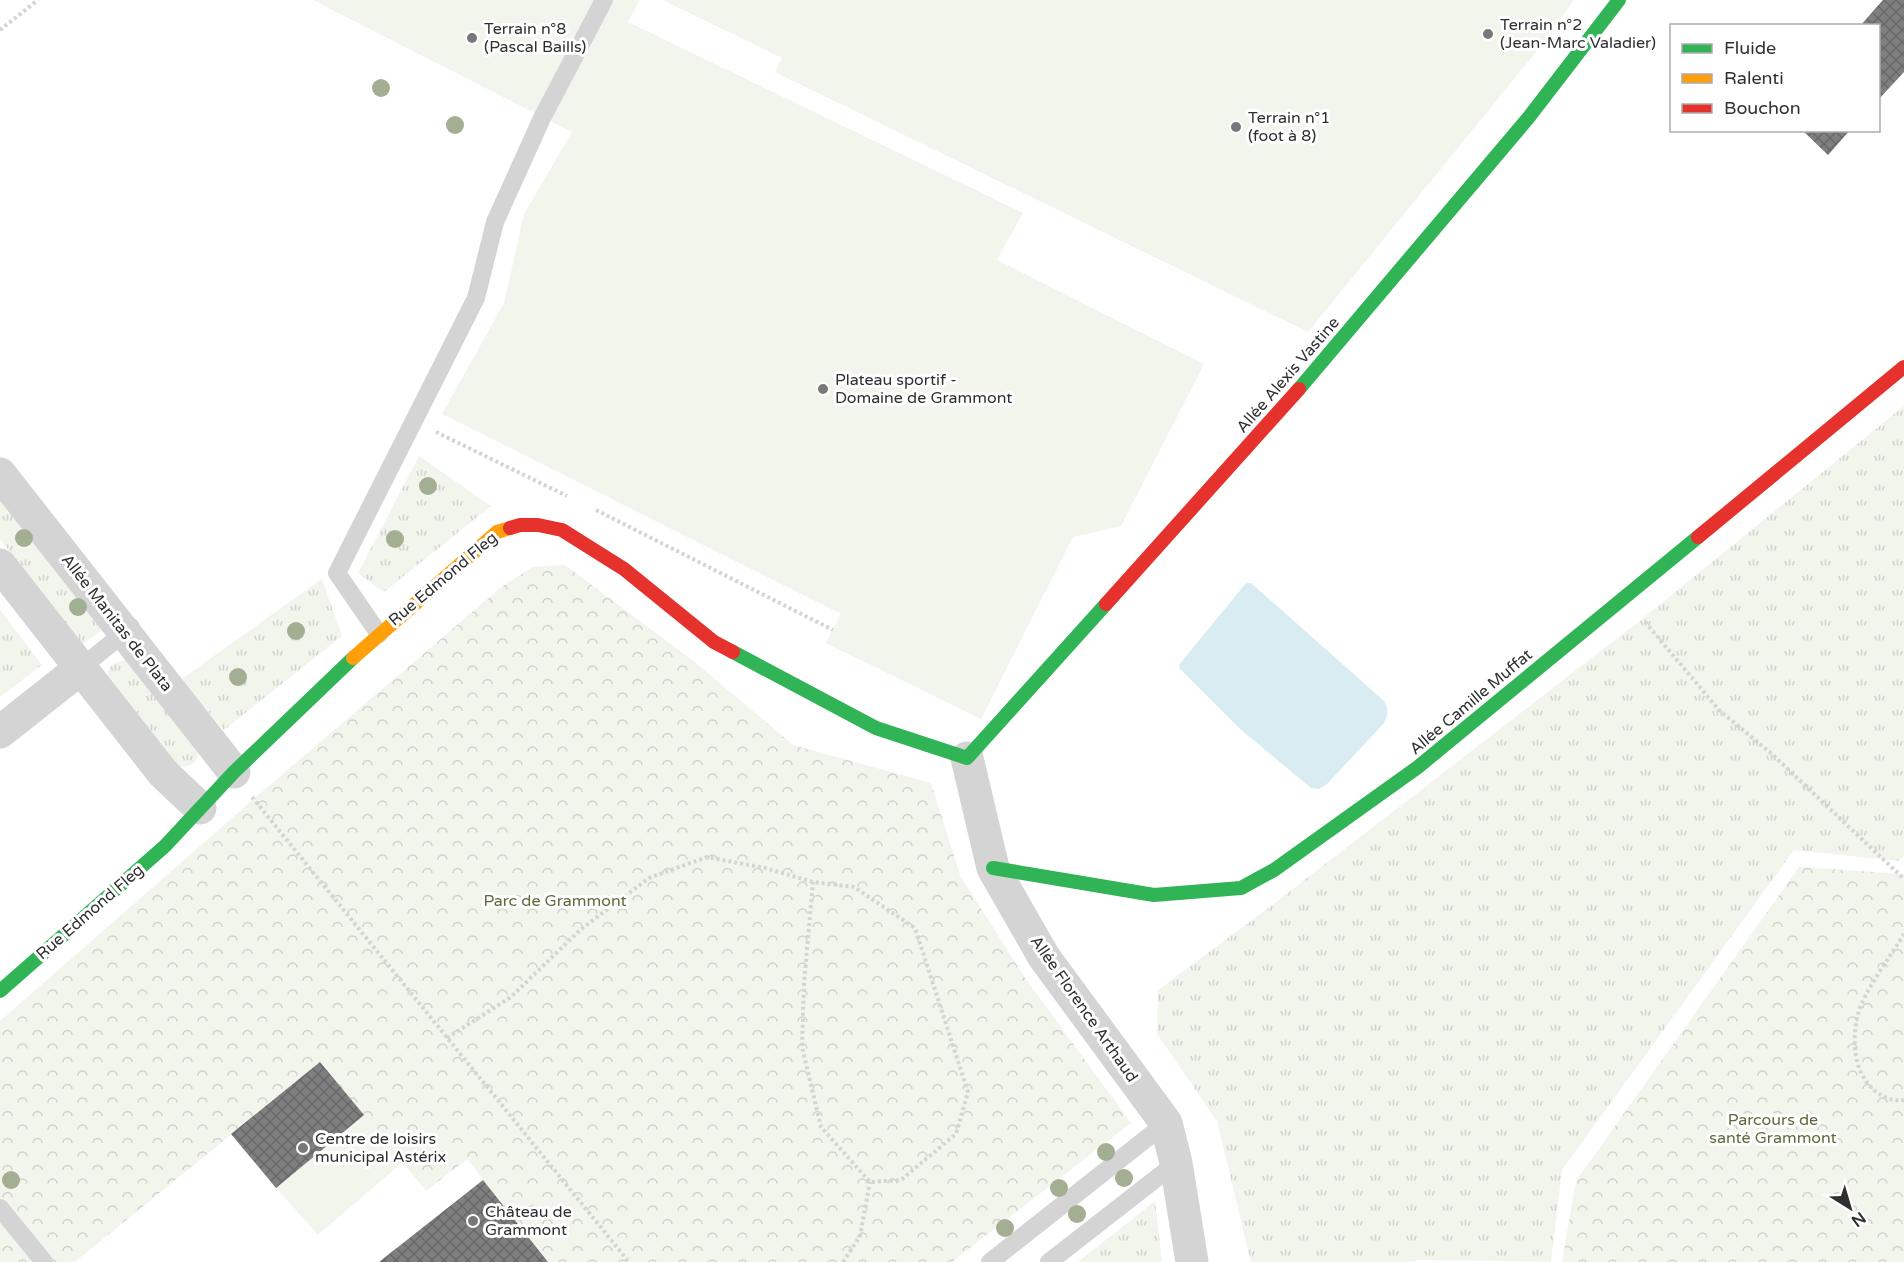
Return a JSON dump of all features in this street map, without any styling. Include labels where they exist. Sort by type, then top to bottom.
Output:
[{"type":"street","name":"Allée Alexis Vastine","points":[[967,758],[1265,429],[1529,117],[1618,0]]},
{"type":"street","name":"Allée Camille Muffat","points":[[993,868],[1154,895],[1240,888],[1274,870],[1418,767],[1904,367]]},
{"type":"street","name":"Allée Manitas de Plata","points":[[0,474],[131,628],[234,772]]},
{"type":"street","name":"Rue Edmond Fleg","points":[[0,991],[165,846],[234,772],[379,634],[497,532],[520,525],[538,525],[562,530],[624,569],[714,642],[876,728],[967,758]]},
{"type":"street","points":[[0,565],[163,772],[200,808]]},
{"type":"street","points":[[0,732],[81,668]]},
{"type":"street","name":"Allée Florence Arthaud","points":[[967,758],[993,868],[1044,957],[1166,1123],[1176,1163],[1192,1262]]},
{"type":"lane","points":[[379,634],[337,573],[476,298],[495,222],[534,135],[604,0]]},
{"type":"lane","points":[[81,668],[131,628]]},
{"type":"lane","points":[[990,1262],[1166,1123]]},
{"type":"lane","points":[[1049,1262],[1176,1163]]},
{"type":"lane","points":[[0,1208],[44,1262]]},
{"type":"path","points":[[0,30],[38,0]]},
{"type":"path","points":[[413,421],[575,500]]},
{"type":"path","points":[[586,505],[833,630]]},
{"type":"path","points":[[1623,597],[1719,710],[1773,755],[1904,879]]},
{"type":"path","points":[[234,772],[629,1262]]},
{"type":"path","points":[[447,1038],[511,997],[580,930],[649,878],[707,857],[765,868],[813,882],[854,886],[915,928],[968,1092],[956,1134],[901,1180],[870,1182]]},
{"type":"path","points":[[813,882],[804,983],[802,1047],[821,1127],[870,1182]]},
{"type":"path","points":[[1904,934],[1858,1012],[1855,1055],[1866,1082],[1877,1094],[1897,1101],[1904,1100]]},
{"type":"path","points":[[843,1262],[860,1236],[870,1182]]},
{"type":"green space","name":"Plateau sportif - Domaine de Grammont","points":[[313,0],[640,0],[628,22],[1023,213],[997,260],[1204,364],[1121,526],[1073,537],[981,719],[826,643],[841,614],[442,414],[504,303],[524,214],[572,132]]},
{"type":"green space","points":[[663,0],[1574,0],[1549,36],[1308,332],[775,72],[782,58]]},
{"type":"green space","points":[[1904,406],[1904,856],[1899,861],[1794,850],[1562,1170],[1551,1262],[1420,1260],[1409,1262],[1251,1262],[1217,1121],[1157,1034],[1158,990],[1271,906],[1642,619]]},
{"type":"green space","points":[[419,456],[491,506],[384,592],[358,573]]},
{"type":"green space","points":[[0,489],[106,627],[82,645],[0,539]]},
{"type":"green space","name":"Parc de Grammont","points":[[565,565],[696,663],[793,745],[931,783],[960,875],[1023,975],[1131,1123],[952,1262],[548,1262],[467,1159],[426,1191],[320,1062],[75,1262],[0,1262],[0,1021],[264,790],[504,585],[533,567]]},
{"type":"green space","points":[[322,579],[342,636],[224,730],[180,680]]},
{"type":"green space","points":[[0,610],[42,665],[0,697]]},
{"type":"green space","points":[[125,660],[132,663],[198,753],[192,765],[177,766],[108,677],[110,667]]},
{"type":"green space","name":"Parcours de santé Grammont","points":[[1799,867],[1904,874],[1904,1262],[1562,1262],[1576,1181]]},
{"type":"green space","points":[[364,1115],[403,1162],[318,1235],[276,1188]]},
{"type":"green space","points":[[1155,1201],[1162,1262],[1078,1262]]},
{"type":"shaded area","points":[[1246,583],[1251,583],[1384,701],[1387,707],[1384,723],[1327,784],[1319,789],[1311,788],[1240,729],[1180,669],[1179,665]]},
{"type":"building","points":[[1883,0],[1904,0],[1904,72],[1880,98],[1880,24],[1862,24]]},
{"type":"building","points":[[1804,132],[1848,132],[1828,155]]},
{"type":"building","points":[[320,1062],[364,1115],[276,1188],[231,1134]]},
{"type":"building","name":"Château de Grammont","points":[[483,1180],[548,1262],[379,1262]]},
{"type":"traffic: fast","points":[[1299,389],[1529,117],[1619,0]]},
{"type":"traffic: fast","points":[[993,868],[1154,895],[1241,888],[1274,870],[1418,767],[1698,537]]},
{"type":"traffic: fast","points":[[733,652],[876,728],[967,758],[1106,604]]},
{"type":"traffic: fast","points":[[0,991],[165,846],[234,772],[353,658]]},
{"type":"traffic: slow","points":[[353,658],[497,532],[510,528]]},
{"type":"traffic: jam","points":[[1698,537],[1904,367]]},
{"type":"traffic: jam","points":[[1106,604],[1299,389]]},
{"type":"traffic: jam","points":[[510,528],[520,525],[538,525],[562,530],[624,569],[714,642],[733,652]]},
{"type":"place","name":"Terrain n°2 (Jean-Marc Valadier)","points":[[1488,34]]},
{"type":"place","name":"Terrain n°8 (Pascal Baills)","points":[[472,38]]},
{"type":"place","name":"Terrain n°1 (foot à 8)","points":[[1236,127]]},
{"type":"place","name":"Plateau sportif - Domaine de Grammont","points":[[823,389]]},
{"type":"place","name":"Centre de loisirs municipal Astérix","points":[[303,1148]]},
{"type":"place","name":"Château de Grammont","points":[[473,1221]]}]
